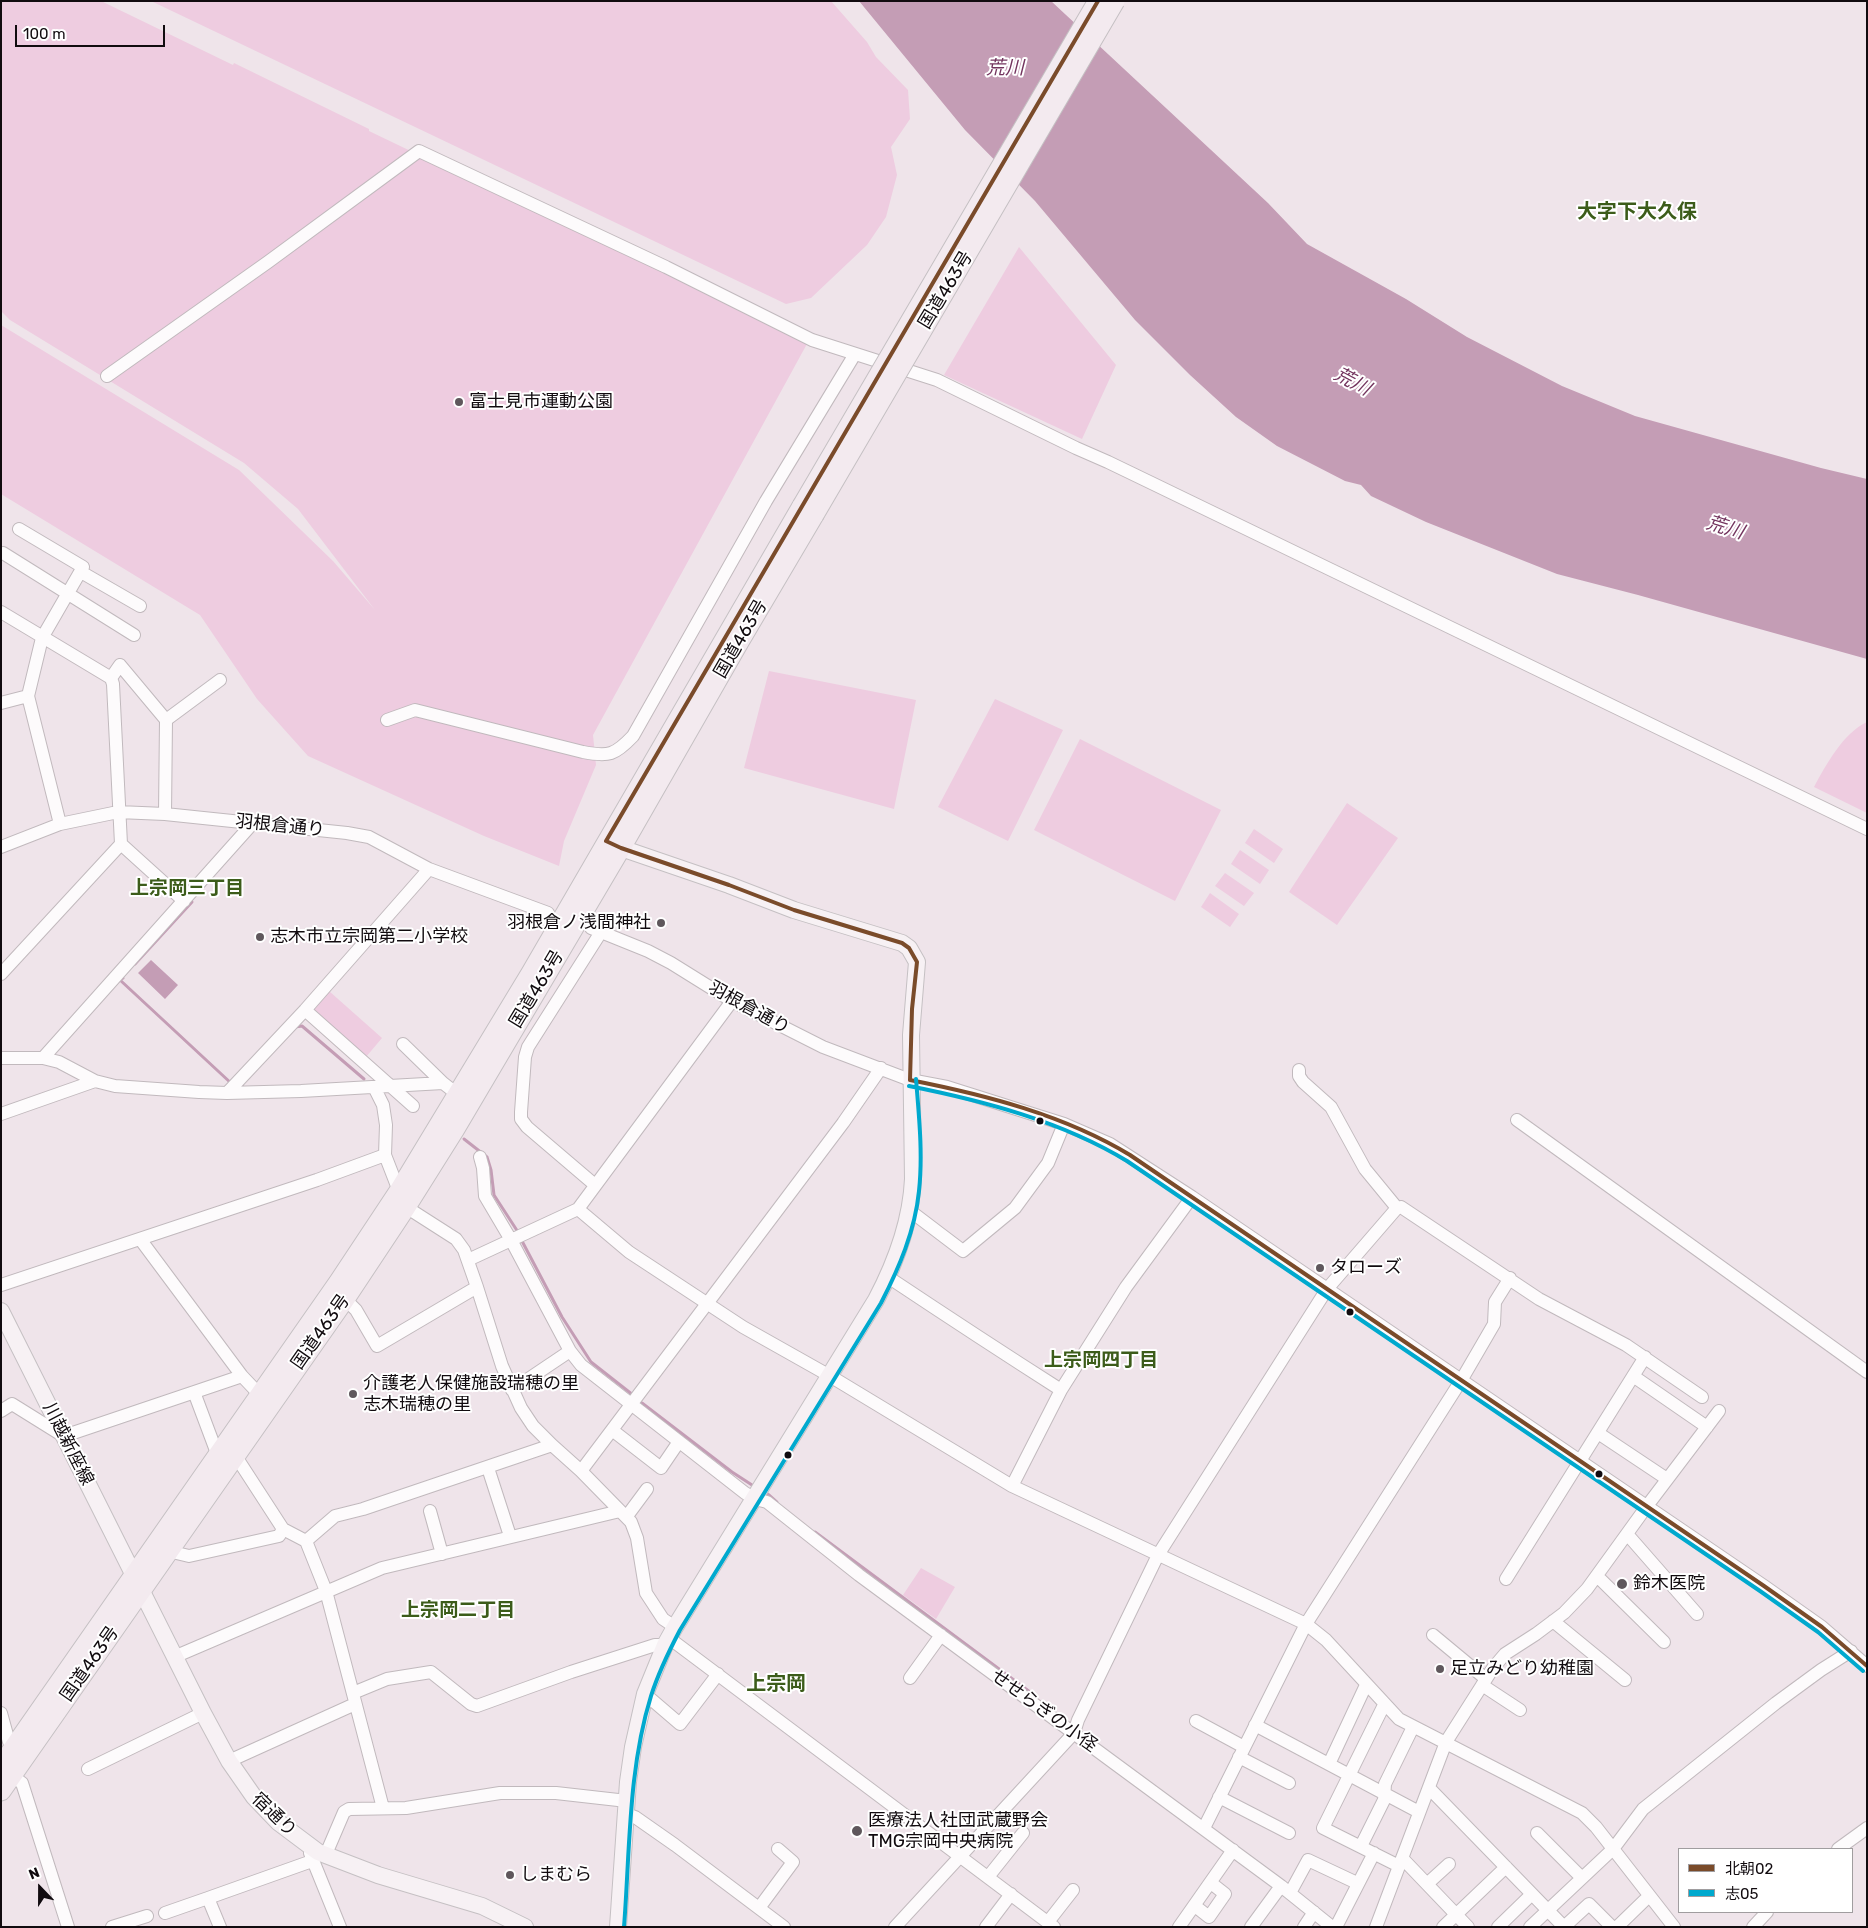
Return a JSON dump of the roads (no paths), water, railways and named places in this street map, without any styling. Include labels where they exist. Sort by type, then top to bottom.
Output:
[{"type":"highway","name":"国道463号","points":[[5,1777],[226,1456],[345,1298],[403,1199],[450,1089],[531,973],[614,844],[739,642],[808,511],[1098,1]]},
{"type":"highway","name":"国道463号","points":[[808,511],[1115,1]]},
{"type":"highway","name":"国道463号","points":[[5,1777],[15,1746],[138,1584],[168,1551],[226,1456],[260,1395],[455,1129],[614,844]]},
{"type":"main road","points":[[614,844],[722,882],[794,910],[902,943],[909,948],[917,962],[912,1010],[910,1080],[914,1166],[913,1190],[895,1261],[876,1300],[670,1637],[645,1694],[633,1748],[618,1927]]},
{"type":"main road","name":"川越新座線","points":[[1,1311],[138,1584]]},
{"type":"main road","name":"宿通り","points":[[138,1584],[228,1761],[262,1807],[316,1853],[378,1875],[482,1906],[525,1927]]},
{"type":"street","points":[[107,376],[268,262],[419,151],[666,267],[812,340],[936,380],[1498,650],[1612,708],[1867,829]]},
{"type":"street","points":[[387,720],[415,710],[583,752],[599,755],[610,754],[620,749],[633,736],[766,500],[855,354]]},
{"type":"street","points":[[19,529],[83,567],[42,638],[28,696],[60,824]]},
{"type":"street","points":[[3,553],[134,635]]},
{"type":"street","points":[[80,572],[140,606]]},
{"type":"street","points":[[1,612],[111,678],[114,684],[118,812],[121,844],[184,901]]},
{"type":"street","points":[[111,678],[120,665],[166,720],[165,814]]},
{"type":"street","points":[[166,720],[220,680]]},
{"type":"street","points":[[1,703],[28,696]]},
{"type":"street","name":"羽根倉通り","points":[[1,848],[60,824],[118,812],[165,814],[347,833],[369,837],[429,870],[548,913]]},
{"type":"street","points":[[43,1058],[252,824]]},
{"type":"street","points":[[1,974],[121,844]]},
{"type":"street","points":[[227,1093],[429,870]]},
{"type":"street","name":"羽根倉通り","points":[[595,1185],[527,1127],[521,1119],[521,1112],[525,1057],[528,1047],[596,930],[648,951],[732,1001],[822,1047],[910,1080],[947,1087],[1064,1124],[1110,1144],[1462,1379],[1789,1603],[1851,1651],[1867,1666]]},
{"type":"street","points":[[468,1260],[578,1209],[732,1001]]},
{"type":"street","points":[[304,1010],[413,1106]]},
{"type":"street","points":[[403,1044],[450,1089]]},
{"type":"street","points":[[1,1058],[43,1058],[59,1062],[95,1081],[136,1088],[227,1093],[389,1086],[450,1089]]},
{"type":"street","points":[[581,1471],[843,1123],[880,1068]]},
{"type":"street","points":[[1299,1070],[1299,1076],[1303,1082],[1331,1107],[1365,1169],[1397,1208]]},
{"type":"street","points":[[1,1114],[95,1081]]},
{"type":"street","points":[[374,1087],[383,1105],[386,1125],[386,1155],[403,1199],[456,1239],[468,1260],[478,1287],[502,1366],[521,1408],[533,1426],[631,1522],[637,1538],[646,1593],[663,1619],[670,1637],[1051,1925],[1073,1890]]},
{"type":"street","points":[[1517,1120],[1867,1372]]},
{"type":"street","points":[[909,1210],[963,1251],[1015,1208],[1048,1162],[1064,1124]]},
{"type":"street","points":[[1,1285],[317,1180],[386,1155]]},
{"type":"street","name":"せせらぎの小径","points":[[480,1157],[483,1168],[485,1196],[570,1351],[580,1365],[678,1443],[755,1499],[767,1502],[859,1575],[1074,1733],[1206,1824],[1234,1850],[1332,1927]]},
{"type":"street","points":[[1012,1486],[1061,1390],[1126,1287],[1192,1197]]},
{"type":"street","points":[[895,1927],[965,1860],[1074,1733],[1078,1720],[1158,1555],[1327,1289],[1397,1208],[1401,1207],[1539,1299],[1626,1345],[1702,1397]]},
{"type":"street","points":[[578,1209],[629,1252],[743,1326],[830,1376],[1012,1486],[1306,1624],[1326,1640],[1399,1719],[1413,1728],[1446,1742],[1574,1808],[1590,1820],[1674,1927]]},
{"type":"street","points":[[140,1238],[242,1376],[260,1395]]},
{"type":"street","points":[[888,1277],[1061,1390]]},
{"type":"street","points":[[1206,1824],[1306,1624],[1462,1379],[1494,1324],[1495,1302],[1510,1278]]},
{"type":"street","points":[[345,1298],[356,1310],[377,1346],[478,1287]]},
{"type":"street","points":[[512,1390],[570,1351]]},
{"type":"street","points":[[1506,1579],[1645,1357]]},
{"type":"street","points":[[1,1411],[12,1404],[64,1436],[242,1376]]},
{"type":"street","points":[[1633,1376],[1707,1427]]},
{"type":"street","points":[[194,1392],[226,1456],[283,1529],[306,1541],[326,1590],[383,1808]]},
{"type":"street","points":[[1376,1927],[1446,1742],[1484,1682],[1505,1654],[1553,1621],[1587,1589],[1719,1411]]},
{"type":"street","points":[[612,1430],[661,1468],[678,1443]]},
{"type":"street","points":[[1598,1433],[1667,1479]]},
{"type":"street","points":[[306,1541],[335,1516],[363,1509],[552,1445]]},
{"type":"street","points":[[488,1468],[510,1536]]},
{"type":"street","points":[[174,1657],[326,1590],[382,1568],[510,1536],[623,1514],[647,1489]]},
{"type":"street","points":[[430,1511],[442,1554]]},
{"type":"street","points":[[168,1551],[189,1556],[279,1536],[283,1529]]},
{"type":"street","points":[[1627,1534],[1697,1614]]},
{"type":"street","points":[[1597,1576],[1664,1642]]},
{"type":"street","points":[[1553,1621],[1625,1680]]},
{"type":"street","points":[[910,1678],[941,1635]]},
{"type":"street","points":[[1433,1635],[1484,1682],[1520,1710]]},
{"type":"street","points":[[228,1761],[354,1698],[387,1679],[432,1672],[471,1704],[477,1706],[571,1672],[655,1645],[670,1637]]},
{"type":"street","points":[[1530,1927],[1613,1849],[1643,1809],[1776,1703],[1851,1651]]},
{"type":"street","points":[[645,1694],[680,1724],[718,1674]]},
{"type":"street","points":[[1329,1764],[1366,1684]]},
{"type":"street","points":[[1384,1704],[1323,1828],[1374,1853],[1401,1862],[1427,1884],[1468,1927]]},
{"type":"street","points":[[1,1713],[9,1742],[15,1746]]},
{"type":"street","points":[[88,1769],[203,1713]]},
{"type":"street","points":[[1196,1721],[1289,1782]]},
{"type":"street","points":[[1255,1725],[1419,1812]]},
{"type":"street","points":[[1361,1846],[1384,1800],[1384,1784],[1413,1728]]},
{"type":"street","points":[[5,1777],[22,1783],[68,1927]]},
{"type":"street","points":[[1429,1788],[1564,1927],[1589,1904],[1612,1927]]},
{"type":"street","points":[[165,1913],[208,1898],[316,1853],[344,1812],[349,1809],[406,1808],[500,1794],[556,1793],[627,1808],[635,1817],[676,1845],[784,1927]]},
{"type":"street","points":[[1219,1797],[1289,1833]]},
{"type":"street","points":[[1839,1848],[1867,1828]]},
{"type":"street","points":[[1537,1832],[1582,1878]]},
{"type":"street","points":[[988,1878],[1022,1833]]},
{"type":"street","points":[[759,1908],[793,1862],[778,1849]]},
{"type":"street","points":[[1179,1927],[1234,1850]]},
{"type":"street","points":[[316,1853],[340,1927]]},
{"type":"street","points":[[1336,1927],[1374,1853]]},
{"type":"street","points":[[1251,1927],[1285,1890],[1308,1860],[1357,1883]]},
{"type":"street","points":[[1427,1884],[1449,1864]]},
{"type":"street","points":[[1443,1927],[1506,1867]]},
{"type":"street","points":[[986,1927],[1011,1894]]},
{"type":"street","points":[[1498,1927],[1532,1894]]},
{"type":"street","points":[[1617,1927],[1649,1896]]},
{"type":"street","points":[[208,1898],[220,1927]]},
{"type":"street","points":[[1304,1927],[1314,1912]]},
{"type":"street","points":[[1753,1927],[1766,1913]]},
{"type":"street","points":[[112,1927],[147,1916]]},
{"type":"water","name":"荒川","points":[[859,1],[1051,1],[1268,203],[1307,244],[1406,299],[1467,337],[1562,386],[1635,416],[1867,479],[1867,659],[1557,574],[1426,522],[1371,496],[1361,485],[1345,481],[1277,446],[1236,417],[1190,375],[1135,320],[1035,201],[965,130]]},
{"type":"water","points":[[151,960],[178,985],[165,999],[138,973]]},
{"type":"waterway","points":[[135,964],[192,902],[189,899]]},
{"type":"waterway","points":[[123,978],[120,980],[232,1084]]},
{"type":"waterway","points":[[295,1027],[302,1026],[364,1079]]},
{"type":"waterway","points":[[464,1139],[487,1157],[491,1170],[494,1195],[518,1232]]},
{"type":"waterway","points":[[522,1241],[562,1317],[591,1362],[633,1395]]},
{"type":"waterway","points":[[642,1403],[732,1472],[752,1485]]},
{"type":"waterway","points":[[768,1494],[777,1502]]},
{"type":"waterway","points":[[815,1532],[1034,1695]]},
{"type":"place","name":"富士見市運動公園","points":[[459,402]]},
{"type":"place","name":"羽根倉ノ浅間神社","points":[[661,923]]},
{"type":"place","name":"志木市立宗岡第二小学校","points":[[260,937]]},
{"type":"place","name":"タローズ","points":[[1320,1268]]},
{"type":"place","name":"介護老人保健施設瑞穂の里 志木瑞穂の里","points":[[353,1394]]},
{"type":"place","name":"鈴木医院","points":[[1622,1584]]},
{"type":"place","name":"足立みどり幼稚園","points":[[1440,1669]]},
{"type":"place","name":"医療法人社団武蔵野会 TMG宗岡中央病院","points":[[857,1831]]},
{"type":"place","name":"しまむら","points":[[510,1875]]},
{"type":"district","name":"大字下大久保","points":[[1637,212]]},
{"type":"district","name":"上宗岡三丁目","points":[[187,889]]},
{"type":"district","name":"上宗岡四丁目","points":[[1101,1361]]},
{"type":"district","name":"上宗岡二丁目","points":[[458,1611]]},
{"type":"district","name":"上宗岡","points":[[776,1684]]}]
